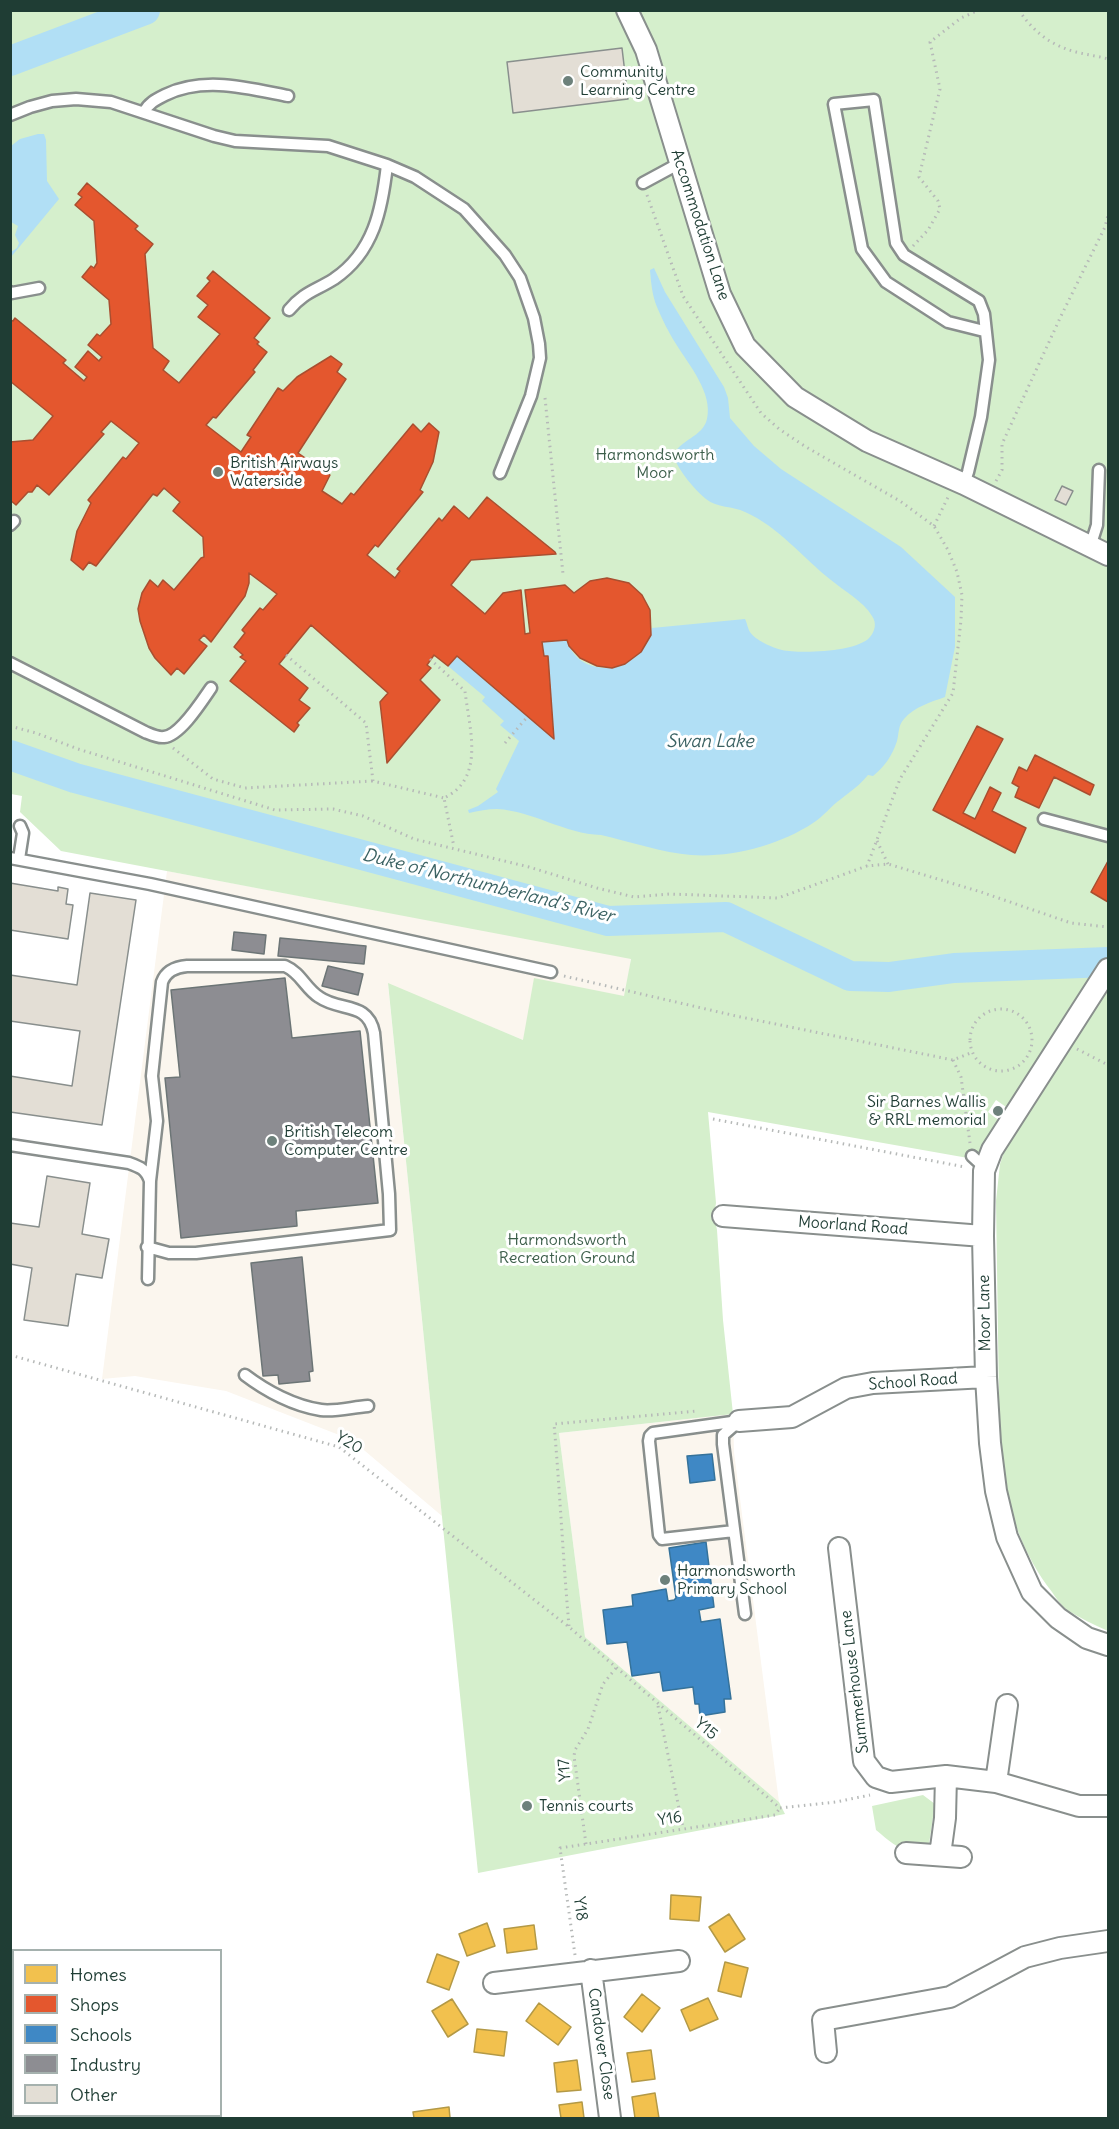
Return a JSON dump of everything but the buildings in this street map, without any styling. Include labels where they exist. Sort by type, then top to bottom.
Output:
[{"type":"street","name":"Accommodation Lane","points":[[627,10],[645,51],[720,294],[745,346],[795,397],[867,441],[958,487],[987,496],[1108,555]]},
{"type":"street","name":"Moor Lane","points":[[1106,973],[992,1150],[980,1164],[986,1377],[992,1462],[1007,1537],[1032,1592],[1058,1618],[1087,1638],[1108,1645]]},
{"type":"street","name":"Moorland Road","points":[[723,1216],[983,1236]]},
{"type":"street","name":"School Road","points":[[739,1421],[792,1417],[846,1388],[873,1383],[986,1377]]},
{"type":"street","name":"Summerhouse Lane","points":[[839,1548],[864,1761],[876,1777],[891,1782]]},
{"type":"street","points":[[996,1782],[1007,1705]]},
{"type":"street","points":[[891,1782],[946,1776],[996,1782],[1079,1806],[1108,1806]]},
{"type":"street","points":[[940,1855],[945,1818],[946,1776]]},
{"type":"street","points":[[906,1853],[961,1857]]},
{"type":"street","points":[[826,2052],[823,2020],[950,1997],[1024,1957],[1060,1948],[1108,1941]]},
{"type":"street","name":"Candover Close","points":[[495,1983],[679,1961]]},
{"type":"street","name":"Candover Close","points":[[584,1971],[610,2118]]},
{"type":"lane","points":[[144,112],[148,104],[173,92],[212,84],[288,96]]},
{"type":"lane","points":[[10,115],[52,102],[76,99],[111,102],[235,141],[328,146],[387,165],[415,177],[464,209],[505,255],[520,278],[534,318],[540,358],[531,396],[500,473]]},
{"type":"lane","points":[[958,487],[968,472],[981,417],[989,360],[984,331],[984,314],[979,301],[904,255],[896,243],[874,99],[834,104],[862,249],[886,282],[948,322],[984,331]]},
{"type":"lane","points":[[643,183],[680,163]]},
{"type":"lane","points":[[289,310],[300,297],[335,278],[367,243],[381,207],[387,165]]},
{"type":"lane","points":[[10,292],[39,288]]},
{"type":"lane","points":[[1090,547],[1097,525],[1099,470]]},
{"type":"lane","points":[[10,663],[145,732],[160,737],[168,736],[179,729],[212,688]]},
{"type":"lane","points":[[1044,819],[1108,836]]},
{"type":"lane","points":[[20,826],[23,833],[15,858],[150,884],[551,972]]},
{"type":"lane","points":[[147,1247],[169,1253],[196,1253],[390,1230],[389,1194],[374,1033],[367,1016],[357,1010],[332,1004],[318,997],[298,974],[285,966],[181,967],[167,973],[162,982],[152,1076],[157,1121],[150,1181],[147,1247],[148,1279]]},
{"type":"lane","points":[[10,1145],[129,1163],[142,1168],[150,1181]]},
{"type":"lane","points":[[245,1375],[261,1387],[287,1400],[322,1410],[368,1406]]},
{"type":"lane","points":[[739,1421],[723,1435],[723,1440],[745,1614]]},
{"type":"lane","points":[[734,1531],[662,1539],[659,1535],[649,1441],[653,1433],[739,1421]]},
{"type":"path","points":[[904,255],[928,230],[940,209],[939,201],[920,177],[940,89],[930,42],[961,18],[980,10]]},
{"type":"path","points":[[1019,10],[1034,31],[1074,52],[1108,59]]},
{"type":"path","points":[[643,183],[683,296],[761,413],[779,429],[806,447],[900,501],[934,526],[957,572],[962,595],[953,693],[900,779],[867,866]]},
{"type":"path","points":[[987,496],[1002,470],[1002,444],[1105,227],[1108,215]]},
{"type":"path","points":[[544,392],[563,574]]},
{"type":"path","points":[[934,526],[958,487]]},
{"type":"path","points":[[286,655],[366,723],[373,780]]},
{"type":"path","points":[[160,737],[213,779],[246,788],[373,780],[444,798],[455,793],[469,775],[471,741],[465,691],[430,659]]},
{"type":"path","points":[[505,743],[528,716]]},
{"type":"path","points":[[10,726],[275,810],[333,809],[363,816],[414,839],[454,847],[634,897],[670,894],[778,898],[867,866],[888,864],[981,892],[1071,923],[1108,927]]},
{"type":"path","points":[[444,798],[454,847]]},
{"type":"path","points":[[877,839],[888,864]]},
{"type":"path","points":[[551,972],[736,1016],[953,1060],[973,1052]]},
{"type":"path","points":[[1006,1009],[1016,1012],[1030,1027],[1033,1037],[1028,1057],[1012,1070],[991,1070],[982,1064],[973,1052],[970,1037],[973,1027],[978,1018],[986,1012],[1006,1009]]},
{"type":"path","points":[[1063,1039],[1082,1053],[1108,1065]]},
{"type":"path","points":[[713,1119],[980,1164],[961,1077],[953,1060]]},
{"type":"path","name":"Y20","points":[[10,1355],[339,1447],[569,1627],[616,1668]]},
{"type":"path","points":[[569,1627],[554,1424],[697,1412]]},
{"type":"path","name":"Y15","points":[[616,1668],[780,1808]]},
{"type":"path","name":"Y17","points":[[586,1844],[575,1750],[588,1729],[603,1684],[616,1668]]},
{"type":"path","points":[[658,1704],[684,1829]]},
{"type":"path","name":"Y16","points":[[560,1848],[775,1815],[780,1808],[836,1802],[881,1792],[891,1782]]},
{"type":"path","name":"Y18","points":[[560,1848],[584,1971]]},
{"type":"shaded area","points":[[167,871],[631,958],[625,997],[523,1040],[388,984],[442,1516],[352,1440],[226,1391],[135,1376],[102,1379]]},
{"type":"shaded area","name":"Harmondsworth Primary School","points":[[733,1414],[734,1452],[779,1802],[585,1637],[559,1433]]},
{"type":"green space","name":"Harmondsworth Moor","points":[[10,11],[1108,11],[1108,962],[954,968],[889,977],[850,976],[726,917],[608,921],[75,778],[11,755]]},
{"type":"green space","name":"Harmondsworth Recreation Ground","points":[[11,761],[74,784],[607,925],[723,927],[847,985],[877,986],[1101,969],[1009,1109],[996,1100],[988,1112],[1000,1121],[978,1156],[968,1158],[708,1112],[716,1203],[714,1215],[733,1414],[559,1433],[585,1637],[779,1802],[785,1814],[478,1873],[388,983],[523,1040],[534,978],[624,996],[631,959],[61,851],[20,812],[22,796],[11,794]]},
{"type":"green space","points":[[1108,976],[1108,1631],[1067,1610],[1042,1578],[1025,1549],[1004,1485],[1000,1468],[996,1201],[1000,1164],[1010,1135]]},
{"type":"green space","points":[[923,1795],[935,1804],[929,1844],[921,1848],[906,1849],[894,1844],[876,1830],[872,1806]]},
{"type":"water","points":[[44,134],[46,140],[47,181],[59,199],[11,257],[11,252],[17,248],[19,243],[15,235],[18,226],[11,222],[11,146],[20,139]]},
{"type":"water","name":"Swan Lake","points":[[654,268],[665,292],[724,387],[728,398],[730,418],[754,446],[781,469],[901,547],[955,597],[955,647],[945,697],[918,708],[908,715],[902,721],[897,741],[888,760],[873,776],[868,775],[820,818],[786,838],[738,852],[691,855],[669,852],[575,831],[510,811],[494,809],[469,813],[468,810],[498,792],[496,789],[519,741],[500,725],[504,721],[482,701],[485,697],[448,666],[457,656],[554,738],[548,656],[544,656],[542,642],[567,640],[574,653],[584,662],[597,667],[611,667],[624,664],[637,656],[646,644],[652,628],[745,619],[752,635],[760,641],[782,650],[802,652],[828,651],[854,646],[870,637],[875,627],[874,619],[858,601],[790,543],[757,518],[706,499],[679,468],[673,456],[680,446],[705,425],[707,399],[699,380],[671,335],[657,307],[650,270]]},
{"type":"waterway","points":[[10,61],[145,10]]},
{"type":"waterway","name":"Duke of Northumberland's River","points":[[10,755],[75,778],[608,921],[726,917],[850,976],[889,977],[954,968],[1108,962]]},
{"type":"place","name":"Community Learning Centre","points":[[568,81]]},
{"type":"place","name":"British Airways Waterside","points":[[218,472]]},
{"type":"place","name":"Sir Barnes Wallis & RRL memorial","points":[[998,1111]]},
{"type":"place","name":"British Telecom Computer Centre","points":[[272,1141]]},
{"type":"place","name":"Harmondsworth Primary School","points":[[665,1580]]},
{"type":"place","name":"Tennis courts","points":[[527,1806]]}]
